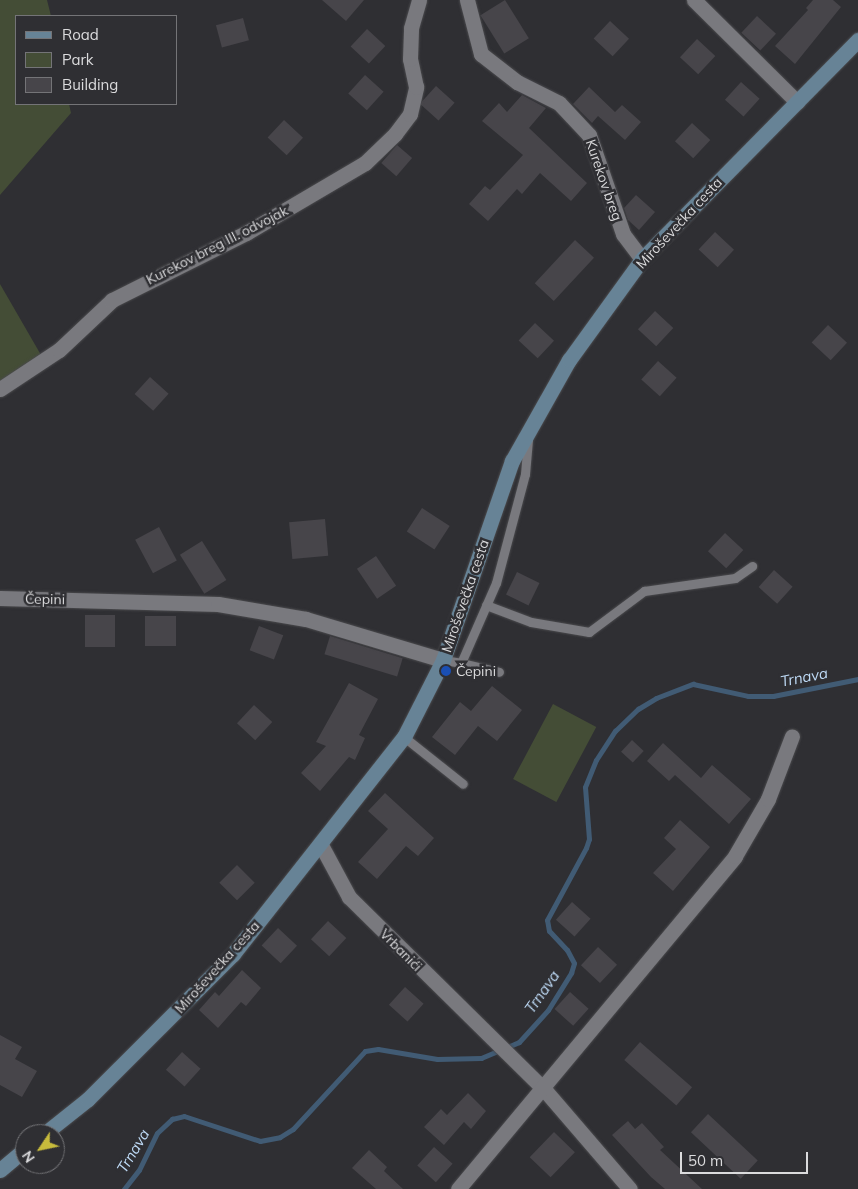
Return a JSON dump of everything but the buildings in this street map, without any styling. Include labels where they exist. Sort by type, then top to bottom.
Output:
[{"type":"main road","name":"Miroševečka cesta","points":[[57,1124],[88,1099],[233,954],[321,845],[404,737],[443,660],[512,461],[569,360],[642,259],[858,40]]},
{"type":"main road","points":[[0,1170],[15,1158]]},
{"type":"street","name":"Kurekov breg III. odvojak","points":[[0,389],[59,350],[112,300],[246,233],[365,164],[395,134],[410,114],[416,86],[410,60],[411,28],[419,0]]},
{"type":"street","name":"Kurekov breg","points":[[467,0],[481,54],[517,82],[559,103],[589,135],[623,234],[642,259]]},
{"type":"street","points":[[694,0],[797,102]]},
{"type":"street","name":"Čepini","points":[[0,598],[218,604],[306,619],[443,660]]},
{"type":"street","points":[[458,1189],[735,856],[768,799],[792,736]]},
{"type":"street","name":"Vrbanići","points":[[321,845],[349,897],[543,1088]]},
{"type":"street","points":[[543,1088],[630,1189]]},
{"type":"lane","points":[[461,663],[496,583],[525,474],[529,430]]},
{"type":"lane","points":[[486,604],[531,622],[589,632],[644,591],[735,578],[752,566]]},
{"type":"lane","points":[[443,660],[499,672]]},
{"type":"lane","points":[[404,737],[463,784]]},
{"type":"green space","points":[[0,0],[47,0],[51,15],[15,15],[15,105],[69,105],[71,113],[0,195]]},
{"type":"green space","points":[[0,284],[41,355],[0,382]]},
{"type":"green space","points":[[553,704],[596,727],[556,802],[513,779]]},
{"type":"waterway","name":"Trnava","points":[[124,1189],[139,1170],[157,1133],[172,1119],[184,1116],[260,1141],[280,1137],[293,1129],[365,1051],[378,1049],[437,1059],[481,1058],[519,1042],[548,1010],[571,973],[574,963],[567,950],[549,931],[547,920],[586,848],[589,839],[585,787],[596,760],[615,731],[638,709],[656,698],[693,684],[748,696],[773,696],[858,679]]},
{"type":"place","name":"Čepini","points":[[446,671]]}]
